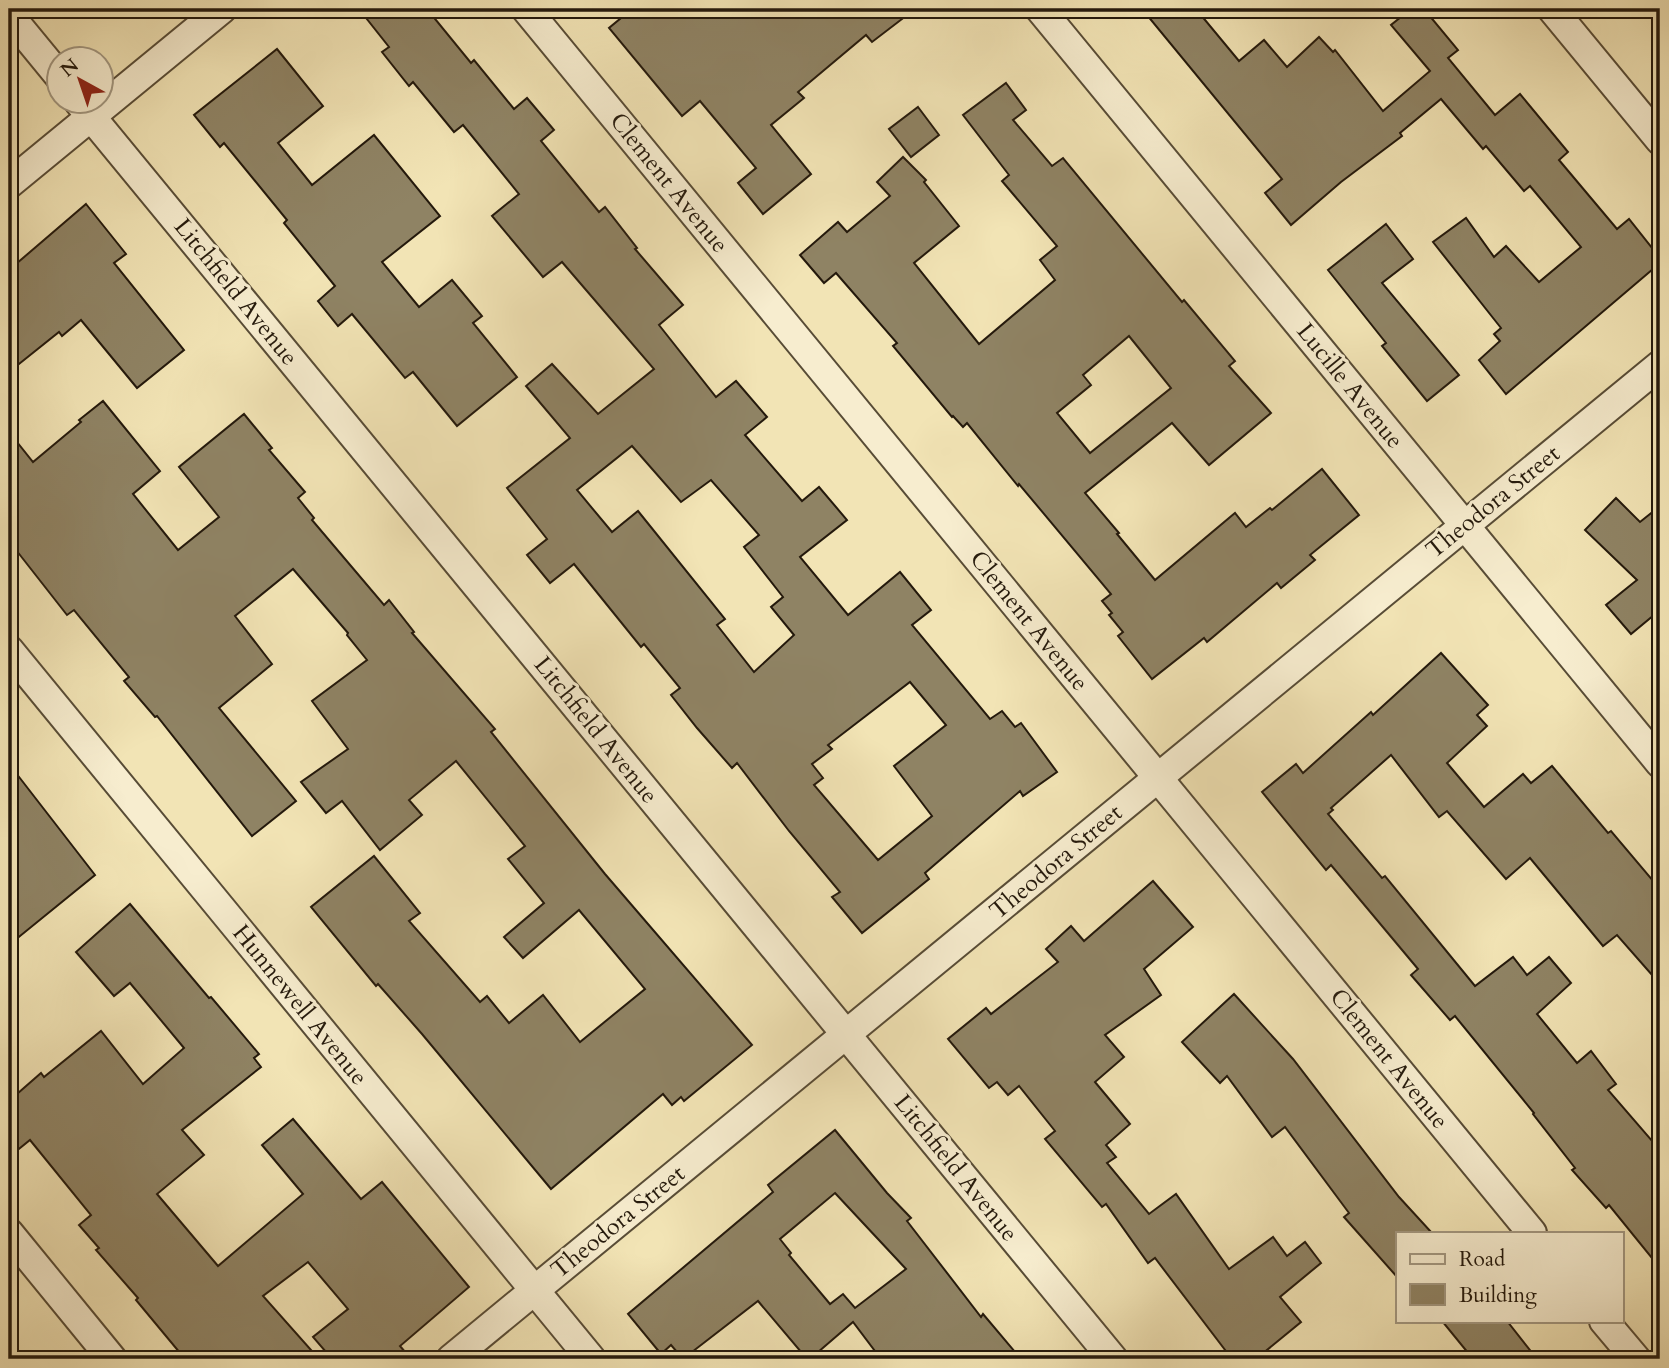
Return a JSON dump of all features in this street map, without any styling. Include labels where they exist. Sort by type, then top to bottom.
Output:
[{"type":"street","points":[[116,86],[222,9]]},
{"type":"street","name":"Clement Avenue","points":[[526,9],[1531,1232]]},
{"type":"street","name":"Lucille Avenue","points":[[1040,9],[1660,763]]},
{"type":"street","points":[[1552,9],[1660,140]]},
{"type":"street","points":[[9,15],[46,60]]},
{"type":"street","points":[[9,184],[78,116]]},
{"type":"street","name":"Litchfield Avenue","points":[[91,116],[1113,1359]]},
{"type":"street","name":"Theodora Street","points":[[451,1359],[1660,365]]},
{"type":"street","name":"Hunnewell Avenue","points":[[9,650],[590,1359]]},
{"type":"street","points":[[9,1233],[112,1359]]},
{"type":"street","points":[[1605,1322],[1636,1359]]},
{"type":"building","points":[[359,9],[427,9],[471,63],[474,60],[514,109],[527,98],[554,130],[541,141],[599,212],[605,207],[637,248],[635,249],[683,305],[659,325],[716,397],[736,381],[767,417],[745,435],[802,501],[819,487],[847,520],[800,557],[848,615],[900,572],[931,610],[912,625],[990,719],[1002,711],[1015,727],[1021,723],[1057,772],[1023,796],[1020,791],[925,873],[929,879],[862,933],[832,897],[840,892],[737,763],[732,768],[697,728],[671,695],[680,688],[644,644],[641,647],[574,564],[550,583],[527,555],[547,539],[507,488],[570,438],[526,386],[552,364],[598,414],[654,369],[562,262],[543,277],[492,216],[519,194],[463,125],[454,132],[413,82],[409,86],[382,52],[389,47]],"holes":[[[632,446],[681,502],[711,480],[759,535],[744,547],[783,597],[771,607],[794,635],[754,672],[717,625],[725,619],[638,511],[612,532],[577,490]],[[910,682],[946,725],[894,766],[932,816],[878,860],[814,785],[823,778],[812,764],[832,749],[828,745]]]},
{"type":"building","points":[[632,9],[915,9],[872,42],[866,35],[798,92],[804,98],[771,125],[811,174],[763,214],[738,183],[756,168],[700,101],[682,116],[609,28]]},
{"type":"building","points":[[1142,9],[1196,9],[1239,61],[1264,40],[1287,67],[1319,37],[1333,52],[1335,50],[1383,111],[1430,71],[1391,25],[1411,9],[1424,9],[1458,50],[1448,58],[1495,115],[1520,94],[1568,152],[1559,160],[1617,229],[1629,219],[1660,258],[1660,263],[1506,394],[1479,360],[1500,341],[1494,334],[1501,328],[1433,242],[1466,218],[1494,257],[1506,246],[1539,282],[1581,247],[1530,186],[1524,191],[1486,146],[1483,149],[1441,99],[1400,133],[1402,136],[1341,182],[1291,225],[1265,193],[1282,179]]},
{"type":"building","points":[[277,49],[323,106],[278,143],[312,185],[374,135],[440,216],[382,262],[419,307],[452,280],[482,316],[473,323],[517,377],[457,426],[413,372],[405,378],[352,314],[338,326],[318,301],[335,286],[284,223],[287,220],[224,143],[220,147],[194,115]]},
{"type":"building","points":[[1006,83],[1026,110],[1013,120],[1052,166],[1063,158],[1182,302],[1184,300],[1235,361],[1229,366],[1271,413],[1209,465],[1172,423],[1085,493],[1155,580],[1235,513],[1246,527],[1270,508],[1272,510],[1322,469],[1359,515],[1310,555],[1315,560],[1281,588],[1277,583],[1207,642],[1204,638],[1152,679],[1118,636],[1123,632],[1102,601],[1111,594],[967,423],[963,427],[952,417],[893,346],[897,343],[836,273],[824,283],[800,255],[838,222],[847,232],[890,196],[877,182],[903,157],[926,180],[924,182],[959,226],[914,263],[979,344],[1055,280],[1040,260],[1057,246],[1002,181],[1009,175],[963,115]],"holes":[[[1129,336],[1171,388],[1090,453],[1057,413],[1091,385],[1083,375]]]},
{"type":"building","points":[[918,107],[939,135],[911,157],[889,129]]},
{"type":"building","points":[[86,204],[126,254],[114,263],[184,350],[137,388],[81,320],[62,336],[59,332],[9,372],[9,270]]},
{"type":"building","points":[[1386,224],[1413,259],[1382,283],[1459,375],[1427,401],[1382,346],[1386,343],[1328,270]]},
{"type":"building","points":[[103,401],[160,471],[133,494],[178,550],[219,517],[179,467],[244,414],[272,448],[269,450],[305,492],[298,498],[314,518],[312,520],[384,605],[389,600],[414,632],[412,633],[495,729],[491,732],[605,874],[752,1045],[684,1101],[681,1097],[672,1105],[663,1094],[551,1189],[422,1034],[378,984],[376,986],[311,907],[374,856],[420,913],[409,921],[480,1002],[487,996],[509,1023],[543,995],[580,1042],[645,989],[579,910],[523,958],[504,937],[544,903],[508,859],[525,846],[456,761],[409,800],[422,815],[380,850],[342,801],[326,813],[301,782],[348,749],[312,701],[367,660],[348,633],[293,569],[235,616],[272,664],[219,708],[296,801],[252,836],[157,716],[155,717],[124,681],[129,677],[74,610],[67,615],[9,541],[9,432],[33,462]]},
{"type":"building","points":[[1616,498],[1640,522],[1660,506],[1660,610],[1631,634],[1606,605],[1637,580],[1585,530]]},
{"type":"building","points":[[1441,653],[1488,705],[1477,715],[1487,726],[1447,763],[1484,807],[1523,774],[1531,783],[1552,766],[1608,833],[1611,831],[1660,889],[1660,984],[1617,935],[1603,946],[1530,858],[1506,879],[1447,811],[1439,817],[1391,755],[1331,808],[1333,810],[1328,814],[1382,878],[1385,876],[1475,986],[1513,957],[1527,975],[1549,957],[1571,983],[1537,1014],[1577,1063],[1591,1051],[1616,1084],[1608,1090],[1660,1150],[1660,1268],[1609,1205],[1606,1208],[1572,1170],[1575,1168],[1534,1113],[1455,1016],[1450,1020],[1411,975],[1418,969],[1331,865],[1326,870],[1262,792],[1296,764],[1303,773],[1371,712],[1373,715]]},
{"type":"building","points":[[9,764],[95,875],[9,945]]},
{"type":"building","points":[[1153,881],[1193,927],[1144,969],[1161,995],[1105,1035],[1124,1057],[1095,1082],[1130,1124],[1106,1145],[1116,1157],[1107,1163],[1149,1214],[1176,1194],[1229,1269],[1273,1237],[1287,1256],[1305,1242],[1321,1263],[1280,1297],[1301,1322],[1256,1359],[1232,1359],[1155,1258],[1148,1263],[1106,1204],[1102,1207],[1045,1139],[1055,1131],[1019,1086],[1008,1095],[997,1082],[989,1088],[948,1039],[986,1008],[991,1014],[1058,962],[1046,949],[1071,926],[1084,941]]},
{"type":"building","points":[[130,904],[259,1054],[254,1058],[261,1067],[182,1130],[204,1155],[157,1194],[218,1266],[303,1194],[262,1145],[293,1119],[361,1199],[382,1182],[469,1287],[400,1346],[411,1359],[332,1359],[313,1337],[348,1309],[308,1262],[263,1296],[319,1359],[185,1359],[136,1300],[138,1298],[96,1250],[99,1248],[79,1225],[91,1215],[30,1140],[9,1157],[9,1101],[41,1073],[44,1077],[101,1031],[143,1084],[184,1048],[130,983],[114,996],[76,952]]},
{"type":"building","points":[[1234,994],[1293,1059],[1399,1197],[1431,1232],[1396,1232],[1396,1276],[1344,1217],[1349,1213],[1285,1127],[1272,1137],[1227,1076],[1220,1083],[1182,1042]]},
{"type":"building","points":[[835,1130],[911,1218],[907,1221],[981,1317],[983,1314],[1021,1359],[881,1359],[853,1322],[807,1359],[758,1301],[683,1359],[671,1345],[661,1354],[628,1314],[773,1192],[768,1185]],"holes":[[[835,1193],[906,1269],[855,1308],[843,1294],[830,1304],[789,1255],[791,1253],[780,1239]]]},
{"type":"building","points":[[1443,1322],[1508,1322],[1537,1359],[1473,1359]]}]
